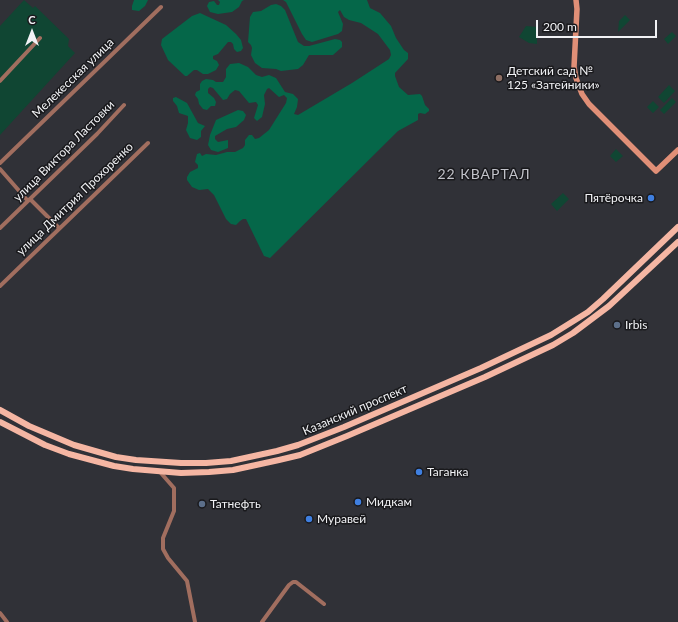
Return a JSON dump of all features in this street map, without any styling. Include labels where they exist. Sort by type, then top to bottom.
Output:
[{"type":"main road","name":"Казанский проспект","points":[[0,410],[50,436],[74,446],[136,460],[206,463],[231,461],[298,445],[422,394],[525,348],[569,325],[588,312],[678,227]]},
{"type":"main road","name":"Казанский проспект","points":[[0,422],[45,445],[69,454],[114,466],[160,472],[209,472],[233,470],[300,455],[553,346],[609,306],[678,242]]},
{"type":"main road","points":[[422,394],[428,395],[429,398],[425,402]]},
{"type":"street","points":[[576,0],[577,9],[574,67],[576,78],[582,94],[589,104],[656,171],[678,150]]},
{"type":"street","name":"Мелекесская улица","points":[[0,163],[161,7]]},
{"type":"street","points":[[0,81],[40,38]]},
{"type":"street","name":"улица Виктора Ластовки","points":[[0,228],[97,134],[124,105]]},
{"type":"street","name":"улица Дмитрия Прохоренко","points":[[0,286],[148,143]]},
{"type":"street","points":[[0,169],[29,200],[59,228]]},
{"type":"street","points":[[160,472],[174,488],[174,512],[163,538],[163,549],[168,558],[187,581],[195,622]]},
{"type":"street","points":[[262,622],[289,585],[293,582],[296,582],[324,604]]},
{"type":"street","points":[[0,613],[7,622]]},
{"type":"green space","points":[[24,0],[33,8],[35,6],[69,39],[68,46],[75,53],[0,135],[0,26]]},
{"type":"green space","points":[[134,0],[148,0],[145,6],[139,11],[132,10]]},
{"type":"green space","points":[[218,0],[244,0],[239,7],[232,12],[218,14],[210,12],[207,6],[209,2],[214,1],[217,5],[219,5],[220,2]]},
{"type":"green space","points":[[283,0],[367,0],[370,8],[380,13],[391,26],[396,38],[404,50],[408,53],[408,59],[395,73],[399,87],[408,95],[420,94],[429,111],[425,114],[418,114],[418,120],[398,131],[270,258],[264,256],[246,219],[243,219],[236,225],[231,224],[226,219],[214,195],[208,189],[199,190],[192,187],[187,180],[187,177],[190,172],[198,168],[198,165],[195,162],[197,154],[200,153],[202,156],[206,154],[216,155],[227,152],[235,152],[243,148],[245,145],[245,140],[249,135],[252,135],[255,139],[259,138],[269,130],[286,103],[287,98],[284,95],[279,97],[269,88],[267,89],[264,95],[265,104],[262,117],[257,121],[254,118],[258,105],[256,102],[249,103],[239,91],[235,90],[227,99],[223,100],[213,88],[210,87],[208,89],[208,93],[214,98],[216,102],[215,106],[211,106],[207,110],[203,109],[195,95],[196,92],[200,90],[200,84],[206,79],[216,82],[223,82],[226,77],[226,69],[230,64],[239,63],[248,67],[256,75],[262,77],[269,75],[276,78],[285,92],[293,94],[298,99],[294,114],[298,115],[352,83],[389,59],[391,55],[390,50],[378,34],[361,23],[344,17],[340,10],[338,12],[343,24],[342,31],[338,34],[312,42],[306,40],[286,2]]},
{"type":"green space","points":[[276,4],[285,10],[298,42],[304,46],[335,39],[342,42],[342,47],[333,55],[309,55],[303,65],[298,69],[281,71],[262,68],[255,63],[251,55],[252,48],[248,42],[250,17],[253,12],[261,11],[271,5]]},
{"type":"green space","points":[[200,13],[226,25],[241,40],[243,48],[241,51],[237,52],[234,49],[233,44],[228,42],[218,54],[213,56],[213,59],[217,61],[219,65],[216,70],[208,74],[203,74],[197,70],[194,70],[185,76],[168,60],[161,45],[162,39],[192,16]]},
{"type":"green space","points":[[625,15],[630,20],[618,32],[619,21]]},
{"type":"green space","points":[[526,26],[537,27],[537,44],[529,43],[519,37]]},
{"type":"green space","points":[[672,32],[676,36],[668,44],[664,39]]},
{"type":"green space","points":[[669,85],[675,91],[664,103],[658,97]]},
{"type":"green space","points":[[176,97],[187,103],[198,123],[205,126],[201,131],[201,137],[197,140],[190,138],[186,130],[188,116],[179,113],[177,106],[173,101],[173,98]]},
{"type":"green space","points":[[672,98],[676,102],[664,114],[660,110]]},
{"type":"green space","points":[[653,101],[659,107],[653,113],[647,107]]},
{"type":"green space","points":[[238,110],[243,111],[246,115],[244,120],[236,127],[227,129],[215,136],[215,139],[218,142],[228,140],[228,148],[218,152],[211,150],[208,145],[216,120]]},
{"type":"green space","points":[[616,149],[623,156],[616,162],[610,156]]},
{"type":"green space","points":[[563,193],[569,199],[557,211],[551,204]]},
{"type":"place","name":"Детский сад № 125 «Затейники»","points":[[499,78]]},
{"type":"place","name":"Пятёрочка","points":[[651,198]]},
{"type":"place","name":"Irbis","points":[[617,325]]},
{"type":"place","name":"Таганка","points":[[419,472]]},
{"type":"place","name":"Мидкам","points":[[358,502]]},
{"type":"place","name":"Татнефть","points":[[202,504]]},
{"type":"place","name":"Муравей","points":[[309,519]]},
{"type":"district","name":"22 КВАРТАЛ","points":[[484,174]]}]
